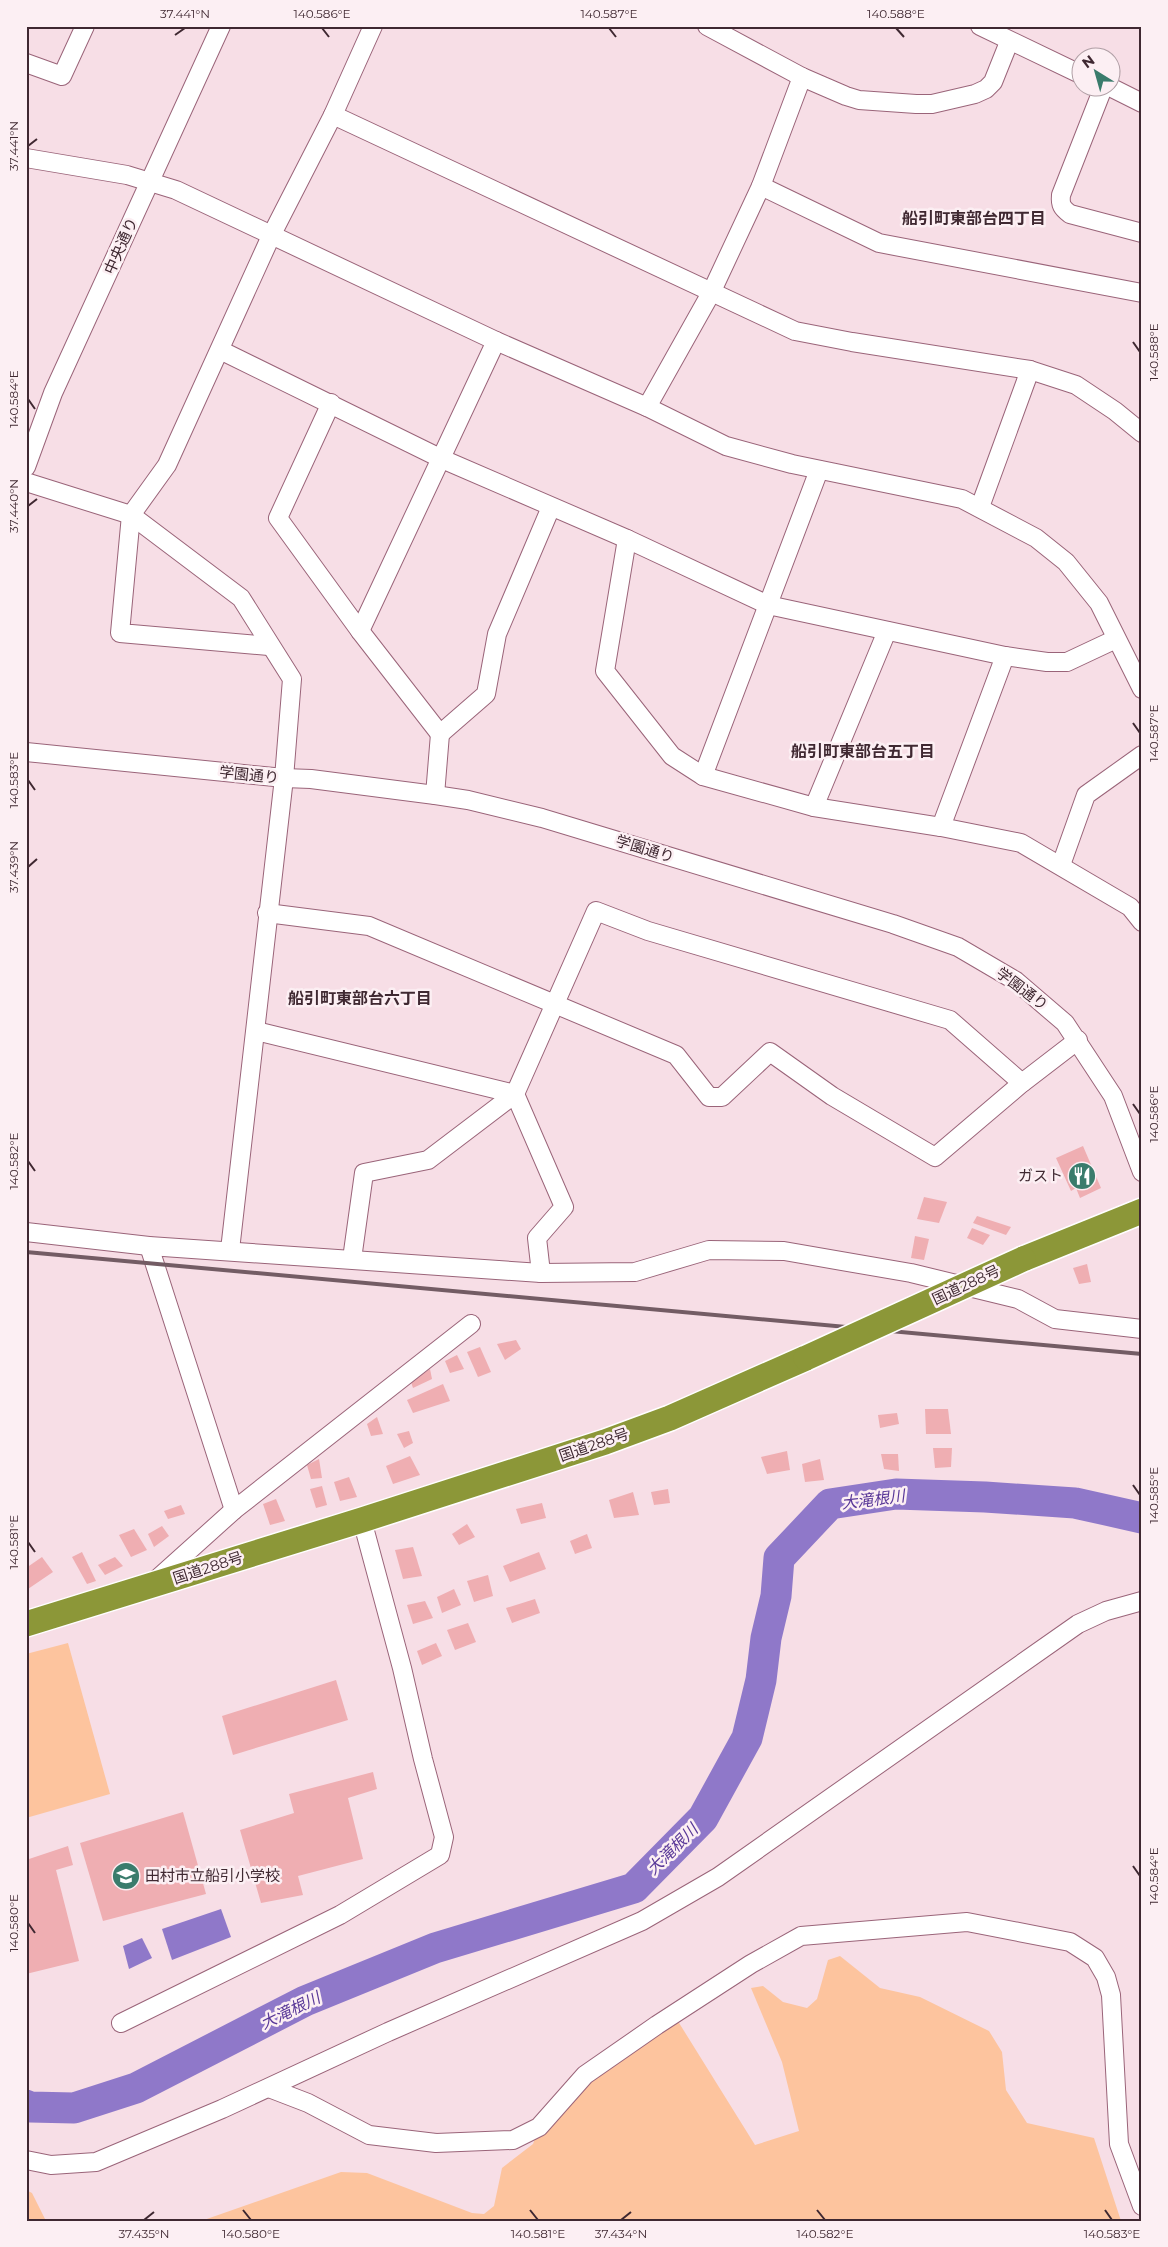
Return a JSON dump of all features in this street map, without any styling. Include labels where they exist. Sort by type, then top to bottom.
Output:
[{"type":"highway","name":"国道288号","points":[[26,1624],[148,1588],[362,1520],[670,1418],[1023,1259],[1142,1211]]},
{"type":"street","points":[[26,62],[62,76],[85,26]]},
{"type":"street","name":"中央通り","points":[[26,468],[53,393],[221,26]]},
{"type":"street","points":[[269,646],[120,633],[132,514],[168,465],[272,236],[333,115],[373,26]]},
{"type":"street","points":[[707,26],[802,77],[859,100],[932,104],[975,94],[986,89],[993,82],[1009,42]]},
{"type":"street","points":[[980,26],[1009,42],[1070,69]]},
{"type":"street","points":[[647,407],[711,293],[761,186],[802,77]]},
{"type":"street","points":[[1120,92],[1142,102]]},
{"type":"street","points":[[1099,98],[1061,195],[1060,203],[1062,209],[1070,214],[1142,233]]},
{"type":"street","points":[[333,115],[711,293],[795,330],[852,342],[1030,370],[1076,385],[1115,411],[1142,433]]},
{"type":"street","points":[[26,158],[150,180],[176,190],[496,341],[647,407],[726,446],[819,470],[962,499],[980,507],[1036,538],[1066,562],[1099,603],[1142,689]]},
{"type":"street","points":[[761,186],[879,243],[1142,293]]},
{"type":"street","points":[[360,631],[496,341]]},
{"type":"street","points":[[220,350],[332,403],[442,459],[628,539],[768,605],[887,632],[1005,656],[1047,662],[1067,662],[1116,639]]},
{"type":"street","points":[[980,507],[1030,370]]},
{"type":"street","points":[[332,403],[278,518],[360,631],[440,734],[435,795]]},
{"type":"street","points":[[703,776],[819,470]]},
{"type":"street","points":[[26,482],[132,514],[241,598],[265,635],[269,646],[292,679],[284,778],[267,913],[256,1031],[230,1250]]},
{"type":"street","points":[[440,734],[486,694],[497,634],[551,507]]},
{"type":"street","points":[[628,539],[605,671],[672,756],[703,776],[814,807],[941,827],[1021,843],[1130,907],[1142,922]]},
{"type":"street","points":[[814,807],[887,632]]},
{"type":"street","points":[[941,827],[1005,656]]},
{"type":"street","name":"学園通り","points":[[26,752],[284,778],[311,779],[468,800],[542,818],[893,924],[958,947],[1016,981],[1065,1023],[1078,1040],[1113,1096],[1142,1172]]},
{"type":"street","points":[[1061,865],[1086,795],[1142,755]]},
{"type":"street","points":[[352,1259],[364,1173],[428,1160],[515,1094],[596,911],[648,931],[950,1020],[1022,1083]]},
{"type":"street","points":[[267,913],[369,926],[676,1055],[709,1097],[722,1097],[770,1052],[832,1096],[935,1156],[1022,1083],[1078,1040]]},
{"type":"street","points":[[256,1031],[515,1094]]},
{"type":"street","points":[[515,1094],[564,1207],[537,1238],[541,1273]]},
{"type":"street","points":[[26,1232],[148,1246],[230,1250],[541,1273],[635,1272],[709,1250],[784,1251],[911,1272],[1018,1298],[1055,1319],[1142,1329]]},
{"type":"street","points":[[148,1246],[234,1510]]},
{"type":"street","points":[[148,1588],[234,1510],[470,1324]]},
{"type":"street","points":[[121,2023],[340,1915],[440,1855],[444,1837],[362,1520]]},
{"type":"street","points":[[26,2160],[51,2166],[96,2162],[269,2088],[388,2032],[642,1921],[718,1877],[1078,1624],[1106,1611],[1142,1600]]},
{"type":"street","points":[[269,2088],[308,2103],[369,2135],[436,2143],[513,2140],[539,2127],[585,2075],[688,2004],[801,1936],[967,1922],[1070,1942],[1095,1958],[1106,1977],[1111,1995],[1118,2144],[1142,2206]]},
{"type":"shaded area","points":[[68,1643],[110,1794],[26,1818],[26,1654]]},
{"type":"shaded area","points":[[221,1909],[231,1937],[172,1960],[162,1929]]},
{"type":"shaded area","points":[[142,1938],[152,1958],[129,1969],[123,1946]]},
{"type":"shaded area","points":[[840,1956],[880,1988],[920,1997],[989,2031],[1002,2052],[1006,2090],[1027,2123],[1094,2138],[1121,2221],[201,2221],[341,2172],[367,2173],[472,2213],[484,2214],[494,2206],[502,2168],[533,2144],[546,2108],[570,2077],[671,2010],[755,2145],[799,2131],[782,2062],[751,1988],[763,1986],[783,2002],[807,2008],[817,1999],[828,1960]]},
{"type":"shaded area","points":[[26,2190],[32,2193],[46,2221],[26,2221]]},
{"type":"building","points":[[1083,1146],[1101,1188],[1080,1198],[1076,1188],[1071,1191],[1056,1158]]},
{"type":"building","points":[[924,1197],[947,1202],[939,1223],[917,1219]]},
{"type":"building","points":[[977,1216],[1011,1227],[1006,1235],[973,1223]]},
{"type":"building","points":[[972,1228],[990,1235],[983,1245],[967,1238]]},
{"type":"building","points":[[915,1236],[929,1239],[924,1260],[911,1258]]},
{"type":"building","points":[[1087,1264],[1091,1282],[1079,1284],[1073,1268]]},
{"type":"building","points":[[516,1340],[521,1349],[505,1360],[497,1344]]},
{"type":"building","points":[[480,1347],[491,1372],[478,1377],[467,1352]]},
{"type":"building","points":[[457,1355],[464,1369],[450,1373],[445,1361]]},
{"type":"building","points":[[430,1369],[432,1379],[413,1388],[411,1382]]},
{"type":"building","points":[[443,1384],[450,1401],[413,1413],[407,1400]]},
{"type":"building","points":[[925,1409],[948,1409],[951,1434],[926,1434]]},
{"type":"building","points":[[897,1413],[899,1424],[880,1428],[878,1415]]},
{"type":"building","points":[[377,1417],[383,1434],[371,1436],[367,1424]]},
{"type":"building","points":[[409,1431],[413,1443],[404,1448],[397,1434]]},
{"type":"building","points":[[933,1448],[952,1448],[951,1467],[935,1468]]},
{"type":"building","points":[[787,1451],[790,1470],[767,1474],[761,1457]]},
{"type":"building","points":[[881,1454],[898,1454],[899,1471],[884,1469]]},
{"type":"building","points":[[410,1456],[420,1475],[393,1484],[386,1466]]},
{"type":"building","points":[[319,1459],[322,1478],[311,1479],[307,1465]]},
{"type":"building","points":[[820,1459],[824,1480],[805,1482],[802,1464]]},
{"type":"building","points":[[349,1477],[357,1497],[340,1501],[334,1482]]},
{"type":"building","points":[[322,1486],[327,1505],[316,1508],[310,1489]]},
{"type":"building","points":[[668,1489],[670,1503],[654,1505],[651,1492]]},
{"type":"building","points":[[633,1492],[639,1515],[614,1518],[609,1500]]},
{"type":"building","points":[[276,1499],[285,1521],[270,1525],[263,1504]]},
{"type":"building","points":[[542,1503],[546,1518],[521,1524],[516,1509]]},
{"type":"building","points":[[181,1505],[185,1514],[168,1519],[164,1511]]},
{"type":"building","points":[[467,1524],[475,1537],[459,1545],[452,1534]]},
{"type":"building","points":[[162,1526],[169,1536],[154,1547],[148,1534]]},
{"type":"building","points":[[134,1529],[147,1550],[131,1557],[119,1535]]},
{"type":"building","points":[[587,1534],[592,1548],[575,1554],[570,1541]]},
{"type":"building","points":[[413,1547],[422,1576],[403,1579],[395,1550]]},
{"type":"building","points":[[82,1552],[96,1581],[87,1584],[72,1557]]},
{"type":"building","points":[[539,1552],[546,1569],[510,1582],[503,1566]]},
{"type":"building","points":[[42,1557],[53,1572],[28,1589],[26,1568]]},
{"type":"building","points":[[115,1557],[123,1566],[105,1575],[98,1565]]},
{"type":"building","points":[[488,1575],[493,1596],[474,1602],[467,1581]]},
{"type":"building","points":[[454,1589],[461,1605],[442,1613],[437,1597]]},
{"type":"building","points":[[535,1599],[540,1613],[512,1623],[506,1608]]},
{"type":"building","points":[[425,1601],[433,1618],[413,1624],[407,1605]]},
{"type":"building","points":[[468,1623],[476,1642],[455,1650],[447,1630]]},
{"type":"building","points":[[436,1643],[442,1656],[422,1665],[417,1651]]},
{"type":"building","points":[[336,1680],[348,1720],[233,1755],[222,1716]]},
{"type":"building","points":[[373,1772],[377,1789],[348,1798],[363,1859],[298,1876],[303,1895],[261,1903],[240,1830],[294,1813],[289,1794]]},
{"type":"building","points":[[183,1812],[206,1894],[103,1921],[80,1843]]},
{"type":"building","points":[[68,1846],[73,1865],[56,1870],[79,1961],[26,1974],[26,1860]]},
{"type":"waterway","name":"大滝根川","points":[[26,2105],[30,2107],[74,2108],[136,2088],[305,2001],[435,1948],[634,1888],[703,1818],[747,1738],[761,1680],[766,1638],[776,1596],[779,1558],[830,1504],[896,1494],[985,1497],[1075,1503],[1142,1518]]},
{"type":"railway","points":[[26,1252],[1142,1354]]},
{"type":"place","name":"ガスト","points":[[1082,1176]]},
{"type":"place","name":"田村市立船引小学校","points":[[126,1876]]},
{"type":"district","name":"船引町東部台四丁目","points":[[974,218]]},
{"type":"district","name":"船引町東部台五丁目","points":[[863,751]]},
{"type":"district","name":"船引町東部台六丁目","points":[[360,998]]}]
